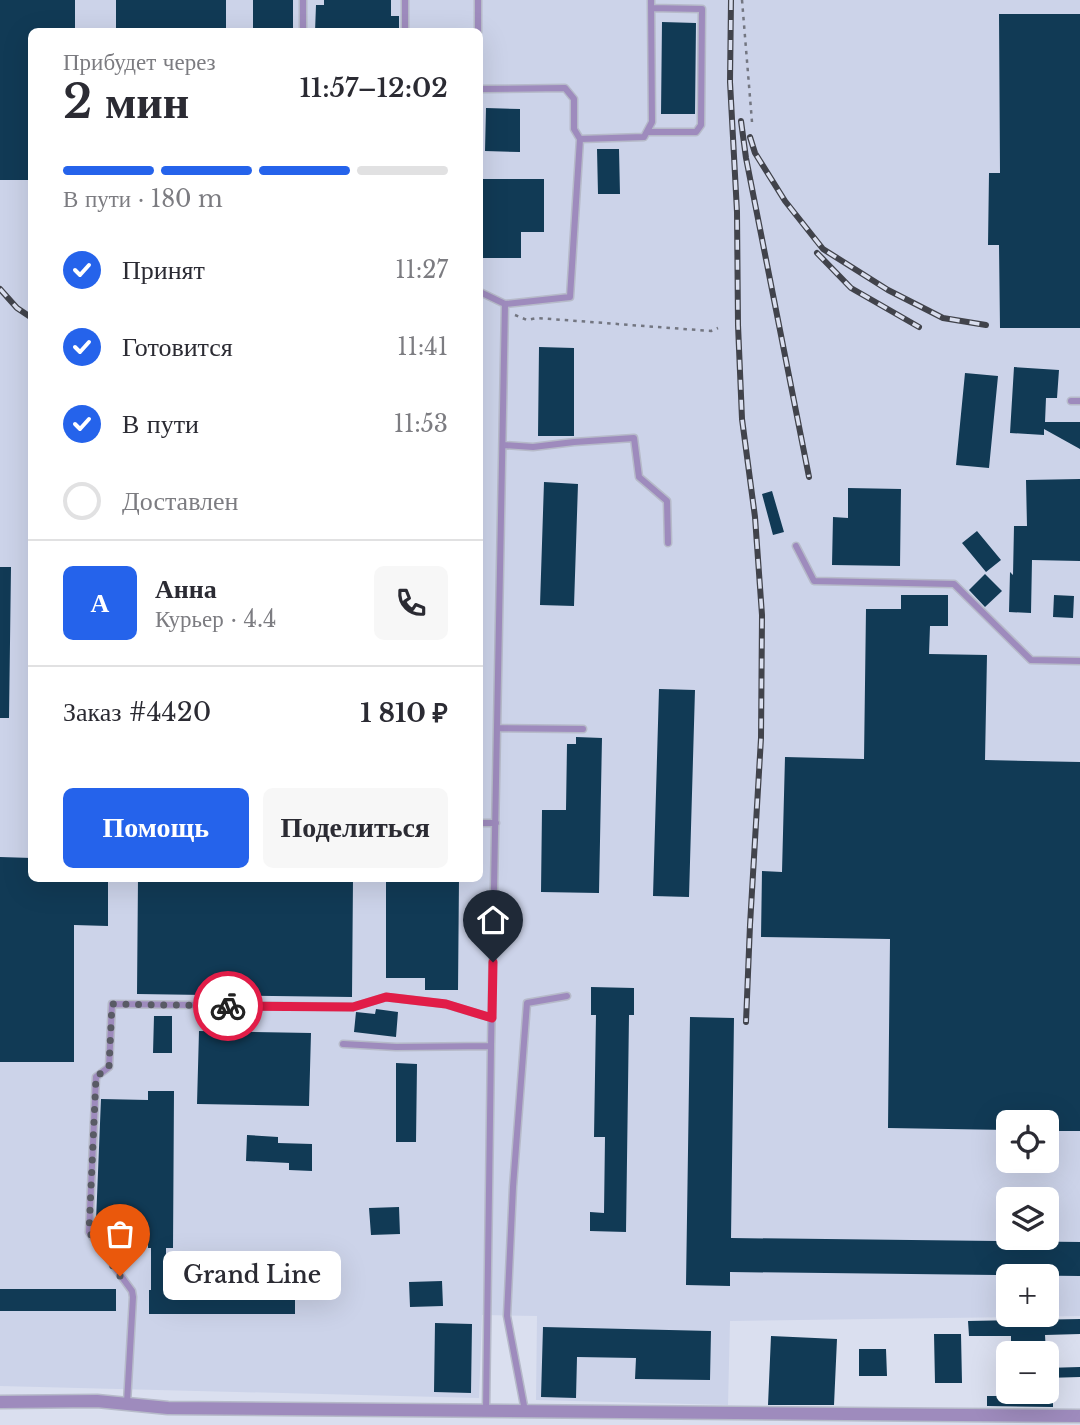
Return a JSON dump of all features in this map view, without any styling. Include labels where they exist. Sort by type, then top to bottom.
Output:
[{"type":"street","points":[[0,1402],[97,1401],[168,1408],[486,1410],[972,1420],[1080,1416]]},
{"type":"lane","points":[[303,0],[303,28]]},
{"type":"lane","points":[[405,0],[405,28]]},
{"type":"lane","points":[[478,0],[478,28]]},
{"type":"lane","points":[[580,139],[644,137],[652,122],[651,4],[702,9],[701,125],[696,132],[647,132]]},
{"type":"lane","points":[[483,89],[565,88],[573,99],[574,129],[580,139],[570,297],[505,307],[483,294]]},
{"type":"lane","points":[[486,1410],[505,307]]},
{"type":"lane","points":[[1071,401],[1080,401]]},
{"type":"lane","points":[[503,445],[533,447],[634,438],[639,477],[667,501],[668,543]]},
{"type":"lane","points":[[796,546],[814,581],[954,584],[1031,660],[1080,661]]},
{"type":"lane","points":[[498,728],[583,729]]},
{"type":"lane","points":[[483,822],[496,823]]},
{"type":"lane","points":[[526,1411],[508,1316],[513,1187],[527,1003],[568,996]]},
{"type":"lane","points":[[127,1403],[132,1291],[89,1232],[96,1077],[109,1067],[112,1004],[353,1007],[386,997],[446,1004],[492,1018]]},
{"type":"lane","points":[[342,1044],[396,1047],[491,1046]]},
{"type":"path","points":[[742,0],[752,122]]},
{"type":"path","points":[[505,307],[527,320],[537,318],[711,331],[718,328]]},
{"type":"shaded area","points":[[0,0],[1080,0],[1080,1316],[1059,1316],[1059,1264],[996,1264],[996,1317],[730,1321],[728,1405],[536,1400],[537,1316],[482,1315],[479,1398],[0,1386]]},
{"type":"building","points":[[0,0],[75,0],[75,28],[28,28],[28,180],[0,180]]},
{"type":"building","points":[[116,0],[226,0],[226,28],[116,28]]},
{"type":"building","points":[[253,0],[293,0],[293,28],[253,28]]},
{"type":"building","points":[[324,0],[391,0],[391,16],[399,16],[399,28],[315,28],[316,5],[324,5]]},
{"type":"building","points":[[999,14],[1080,14],[1080,328],[1000,328],[999,245],[988,245],[989,173],[1000,173]]},
{"type":"building","points":[[662,22],[696,23],[695,114],[661,114]]},
{"type":"building","points":[[486,108],[520,109],[520,152],[485,151]]},
{"type":"building","points":[[597,149],[619,149],[620,194],[598,194]]},
{"type":"building","points":[[483,179],[544,179],[544,232],[521,232],[521,258],[483,258]]},
{"type":"building","points":[[539,347],[574,348],[574,436],[538,436]]},
{"type":"building","points":[[1014,367],[1059,370],[1057,398],[1046,398],[1045,422],[1080,422],[1080,449],[1044,429],[1044,435],[1010,433]]},
{"type":"building","points":[[965,373],[998,376],[989,468],[956,465]]},
{"type":"building","points":[[1080,479],[1080,561],[1032,560],[1031,613],[1009,612],[1014,526],[1027,526],[1026,480]]},
{"type":"building","points":[[544,482],[578,484],[574,606],[540,605]]},
{"type":"building","points":[[848,488],[901,489],[900,566],[832,565],[833,517],[848,518]]},
{"type":"building","points":[[772,491],[784,532],[773,535],[762,494]]},
{"type":"building","points":[[977,531],[1001,560],[986,572],[962,543]]},
{"type":"building","points":[[0,567],[11,567],[9,718],[0,718]]},
{"type":"building","points":[[985,574],[1002,591],[985,607],[969,590]]},
{"type":"building","points":[[901,595],[948,595],[948,626],[930,626],[929,654],[987,655],[985,760],[1080,762],[1080,1131],[1059,1131],[1059,1110],[996,1110],[996,1130],[888,1128],[890,939],[761,937],[762,871],[782,872],[785,757],[864,759],[866,609],[901,609]]},
{"type":"building","points":[[1054,595],[1074,596],[1073,618],[1053,617]]},
{"type":"building","points":[[659,689],[695,690],[689,897],[653,896]]},
{"type":"building","points":[[576,737],[602,738],[599,893],[541,892],[542,810],[566,810],[567,744],[576,744]]},
{"type":"building","points":[[0,857],[28,858],[28,882],[108,882],[108,926],[74,925],[74,1062],[0,1062]]},
{"type":"building","points":[[138,882],[353,882],[352,997],[137,994]]},
{"type":"building","points":[[386,882],[459,882],[458,990],[425,990],[425,978],[386,978]]},
{"type":"building","points":[[591,987],[634,988],[634,1015],[629,1015],[626,1232],[590,1231],[590,1212],[604,1213],[605,1137],[594,1137],[596,1015],[591,1015]]},
{"type":"building","points":[[376,1009],[398,1012],[396,1037],[354,1032],[356,1012],[375,1014]]},
{"type":"building","points":[[154,1016],[172,1016],[172,1053],[153,1053]]},
{"type":"building","points":[[690,1017],[734,1018],[731,1238],[996,1241],[996,1250],[1059,1250],[1059,1242],[1080,1242],[1080,1276],[1059,1276],[1059,1264],[996,1264],[996,1275],[730,1272],[730,1286],[686,1285]]},
{"type":"building","points":[[199,1031],[311,1033],[309,1106],[197,1104]]},
{"type":"building","points":[[396,1063],[417,1064],[416,1142],[396,1142]]},
{"type":"building","points":[[148,1091],[174,1091],[173,1248],[166,1248],[166,1290],[295,1290],[295,1314],[149,1314],[151,1248],[148,1248],[148,1223],[96,1221],[101,1099],[148,1100]]},
{"type":"building","points":[[247,1135],[278,1137],[278,1143],[312,1144],[312,1171],[289,1170],[289,1163],[246,1161]]},
{"type":"building","points":[[399,1207],[400,1234],[371,1235],[369,1208]]},
{"type":"building","points":[[442,1281],[443,1306],[410,1307],[409,1282]]},
{"type":"building","points":[[0,1289],[116,1289],[116,1311],[0,1311]]},
{"type":"building","points":[[1059,1319],[1080,1319],[1080,1334],[1045,1335],[1045,1341],[1011,1341],[1011,1336],[969,1336],[968,1321],[996,1320],[996,1327],[1059,1327]]},
{"type":"building","points":[[435,1323],[472,1324],[471,1393],[434,1392]]},
{"type":"building","points":[[543,1327],[711,1331],[710,1380],[635,1379],[636,1358],[577,1357],[576,1398],[541,1397]]},
{"type":"building","points":[[934,1334],[961,1334],[962,1383],[935,1383]]},
{"type":"building","points":[[771,1336],[837,1339],[834,1405],[768,1405]]},
{"type":"building","points":[[859,1349],[886,1349],[887,1376],[859,1376]]},
{"type":"building","points":[[1080,1367],[1080,1377],[1059,1378],[1059,1368]]},
{"type":"building","points":[[987,1396],[996,1396],[996,1404],[1053,1404],[1053,1407],[987,1406]]},
{"type":"railway","points":[[731,0],[730,82],[737,212],[742,419],[755,517],[762,615],[761,738],[746,1022]]},
{"type":"railway","points":[[741,121],[809,477]]},
{"type":"railway","points":[[750,137],[755,153],[785,201],[823,249],[888,290],[943,318],[986,325]]},
{"type":"railway","points":[[817,253],[851,288],[919,327]]},
{"type":"railway","points":[[0,289],[17,308],[28,315]]},
{"type":"way so far","points":[[120,1276],[89,1232],[96,1077],[109,1067],[112,1004],[228,1006]]},
{"type":"place","name":"Grand Line","points":[[120,1276]]},
{"type":"route","points":[[228,1006],[353,1007],[386,997],[446,1004],[492,1018],[493,962]]}]
